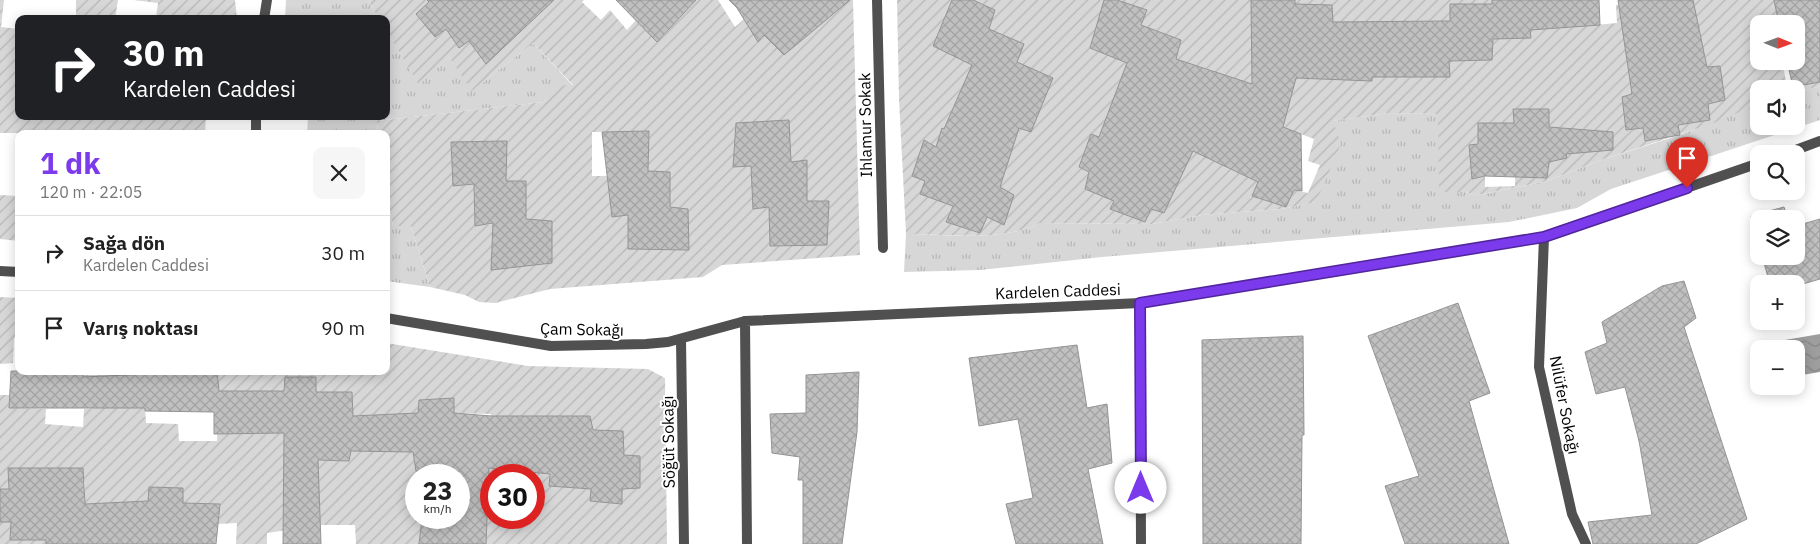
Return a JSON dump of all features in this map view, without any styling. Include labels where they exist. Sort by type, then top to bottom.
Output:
[{"type":"street","points":[[265,15],[267,0]]},
{"type":"street","name":"Ihlamur Sokak","points":[[877,0],[883,248]]},
{"type":"street","points":[[1805,147],[1820,142]]},
{"type":"street","name":"Kardelen Caddesi","points":[[745,320],[1140,303],[1544,237],[1750,166]]},
{"type":"street","name":"Nilüfer Sokağı","points":[[1544,237],[1539,367],[1572,514],[1586,544]]},
{"type":"street","points":[[0,271],[15,272]]},
{"type":"street","points":[[1140,303],[1141,544]]},
{"type":"street","name":"Çam Sokağı","points":[[390,319],[551,346],[646,344],[681,340],[745,320]]},
{"type":"street","points":[[745,320],[747,544]]},
{"type":"street","name":"Söğüt Sokağı","points":[[681,340],[684,544]]},
{"type":"green space","points":[[0,0],[4,0],[1,27],[15,29],[15,120],[206,120],[205,130],[15,130],[15,133],[0,133]]},
{"type":"green space","points":[[76,0],[118,0],[116,15],[76,15]]},
{"type":"green space","points":[[134,0],[235,0],[237,15],[156,15],[158,3]]},
{"type":"green space","points":[[286,0],[368,0],[377,15],[285,15]]},
{"type":"green space","points":[[368,0],[431,0],[416,14],[435,37],[446,29],[458,47],[469,41],[486,63],[522,0],[584,0],[582,2],[601,20],[610,10],[627,30],[636,20],[657,42],[696,0],[718,0],[735,27],[744,19],[758,42],[764,35],[827,0],[853,0],[860,255],[722,265],[703,277],[550,289],[495,303],[479,302],[465,295],[430,287],[411,226],[393,226],[390,214],[390,130],[378,130],[377,121],[544,102],[555,86],[573,85],[533,43],[472,91],[449,57],[419,85],[390,37],[390,15],[377,15]],"holes":[[[736,124],[791,162],[807,161],[807,201],[829,201],[826,245],[770,246],[769,207],[753,209],[751,166],[733,167]],[[649,131],[648,171],[670,172],[670,207],[688,209],[689,250],[628,249],[628,215],[612,217],[607,176],[592,176],[592,132]],[[507,141],[506,181],[526,181],[526,219],[552,221],[475,225],[474,184],[453,186],[451,142]]]},
{"type":"green space","points":[[897,0],[952,0],[933,46],[972,65],[992,118],[1030,132],[1017,62],[1023,44],[989,29],[995,10],[973,0],[1104,0],[1090,48],[1127,63],[1191,125],[1214,71],[1176,59],[1181,40],[1141,25],[1147,10],[1117,0],[1251,0],[1329,79],[1372,81],[1372,22],[1333,22],[1295,4],[1295,0],[1492,0],[1492,4],[1451,4],[1450,21],[1409,21],[1408,77],[1450,77],[1449,61],[1492,60],[1493,39],[1530,37],[1530,0],[1584,26],[1617,23],[1616,5],[1654,0],[1805,0],[1784,15],[1750,15],[1750,70],[1784,70],[1786,80],[1750,80],[1750,108],[1711,124],[1679,134],[1678,125],[1710,120],[1708,104],[1725,100],[1720,66],[1707,67],[1704,50],[1668,56],[1632,94],[1622,97],[1626,130],[1643,128],[1645,141],[1676,136],[1601,160],[1547,181],[1478,195],[1465,192],[1439,192],[1438,114],[1389,113],[1333,121],[1341,144],[1316,202],[1282,209],[1202,215],[1152,224],[1040,223],[1010,233],[992,235],[906,234],[899,99]],"holes":[[[1514,109],[1549,109],[1549,127],[1564,128],[1550,155],[1515,177],[1515,186],[1485,187],[1485,176],[1472,178],[1469,145],[1478,144],[1478,123],[1514,123]],[[1283,127],[1314,139],[1308,161],[1320,165],[1308,193],[1294,190],[1285,207],[1252,196],[1258,182],[1226,167],[1237,148]],[[1091,134],[1178,182],[1164,213],[1151,209],[1145,222],[1110,209],[1114,201],[1085,189],[1089,172],[1079,167]],[[924,141],[936,147],[973,156],[1006,169],[1000,187],[1014,195],[1004,224],[987,217],[979,233],[946,222],[953,206],[920,194],[925,181],[912,176]]]},
{"type":"green space","points":[[390,37],[419,84],[449,57],[473,90],[533,43],[573,86],[555,87],[544,102],[390,120]]},
{"type":"green space","points":[[1820,82],[1820,86],[1805,90],[1805,85]]},
{"type":"green space","points":[[1820,86],[1820,120],[1805,125],[1805,90]]},
{"type":"green space","points":[[1750,108],[1750,135],[1775,135],[1611,189],[1577,208],[1509,222],[1102,257],[980,270],[904,272],[906,234],[992,235],[1026,229],[1040,223],[1152,224],[1202,215],[1282,209],[1315,202],[1332,121],[1389,113],[1439,114],[1439,192],[1465,192],[1479,195],[1547,181],[1601,160],[1680,135]]},
{"type":"green space","points":[[308,120],[386,120],[377,121],[378,130],[307,130]]},
{"type":"green space","points":[[0,195],[15,196],[15,241],[0,239]]},
{"type":"green space","points":[[390,214],[393,226],[411,226],[430,287],[390,282]]},
{"type":"green space","points":[[0,297],[15,298],[13,363],[0,364]]},
{"type":"green space","points":[[390,344],[528,366],[648,369],[665,378],[667,544],[356,544],[355,525],[320,525],[267,533],[267,544],[236,544],[237,523],[218,524],[220,504],[183,503],[183,488],[150,487],[148,509],[100,503],[85,504],[85,482],[48,482],[8,469],[9,489],[0,489],[0,395],[10,395],[9,408],[46,409],[45,424],[83,427],[84,409],[98,408],[98,377],[83,377],[83,375],[149,375],[149,380],[129,380],[128,408],[145,408],[146,423],[178,424],[179,441],[217,441],[219,391],[217,375],[390,375]],"holes":[[[285,377],[316,377],[316,392],[352,392],[353,416],[367,415],[352,445],[348,461],[313,460],[313,449],[284,450]],[[454,398],[454,413],[491,414],[488,435],[488,464],[545,464],[545,529],[480,529],[480,487],[470,486],[470,529],[405,529],[405,464],[415,464],[413,452],[398,452],[398,425],[418,422],[419,400]],[[549,416],[589,416],[593,430],[622,431],[624,455],[640,456],[640,488],[622,489],[622,504],[590,501],[591,489],[549,486]]]},
{"type":"green space","points":[[0,522],[11,522],[10,540],[46,540],[46,544],[0,544]]},
{"type":"water","points":[[1820,334],[1820,372],[1805,374],[1805,340],[1785,340]]},
{"type":"building","points":[[427,0],[554,0],[486,64],[469,41],[459,48],[446,29],[435,37],[416,14],[429,2]]},
{"type":"building","points":[[616,0],[696,0],[657,42]]},
{"type":"building","points":[[729,0],[850,0],[784,55],[764,35],[758,42],[737,8]]},
{"type":"building","points":[[952,0],[973,0],[995,10],[989,29],[1024,44],[1017,62],[1053,78],[1031,132],[1019,128],[1000,187],[1014,195],[1004,225],[987,217],[980,233],[946,222],[953,206],[920,194],[925,181],[912,176],[924,140],[936,147],[942,128],[944,129],[972,65],[933,46]]},
{"type":"building","points":[[1104,0],[1117,0],[1147,10],[1141,25],[1181,40],[1176,59],[1252,84],[1251,0],[1295,0],[1295,4],[1332,5],[1333,22],[1450,21],[1450,4],[1492,4],[1492,0],[1599,0],[1600,25],[1530,30],[1531,38],[1493,39],[1492,60],[1449,61],[1450,77],[1372,77],[1372,81],[1296,78],[1283,127],[1301,134],[1302,191],[1294,190],[1286,207],[1252,196],[1258,182],[1193,151],[1164,213],[1151,209],[1145,222],[1110,209],[1114,201],[1085,189],[1089,172],[1079,167],[1091,134],[1099,137],[1127,63],[1090,48]]},
{"type":"building","points":[[1618,0],[1693,0],[1707,67],[1720,66],[1725,100],[1708,104],[1710,120],[1678,125],[1680,135],[1645,141],[1643,128],[1626,130],[1622,97],[1632,94]]},
{"type":"building","points":[[1774,0],[1820,0],[1820,82],[1805,85],[1805,80],[1791,80],[1789,70],[1805,70],[1805,15],[1777,15]]},
{"type":"building","points":[[1513,109],[1549,109],[1549,127],[1613,132],[1613,150],[1566,154],[1567,158],[1549,162],[1547,178],[1485,176],[1472,179],[1469,145],[1478,144],[1478,123],[1514,123]]},
{"type":"building","points":[[789,120],[791,162],[807,160],[807,201],[829,201],[827,245],[770,246],[769,207],[753,209],[751,166],[733,167],[736,123]]},
{"type":"building","points":[[649,131],[648,171],[670,172],[670,207],[688,209],[689,250],[628,249],[628,215],[612,217],[602,132]]},
{"type":"building","points":[[507,141],[506,181],[526,181],[526,219],[552,221],[552,263],[491,270],[493,223],[475,226],[474,184],[453,186],[451,142]]},
{"type":"building","points":[[1784,207],[1785,210],[1773,210]]},
{"type":"building","points":[[1820,219],[1820,279],[1805,283],[1805,275],[1767,275],[1765,265],[1805,265],[1805,223]]},
{"type":"building","points":[[1684,281],[1696,318],[1684,327],[1747,519],[1696,544],[1593,544],[1588,522],[1652,515],[1639,441],[1625,387],[1596,394],[1585,352],[1607,343],[1602,322],[1662,286]]},
{"type":"building","points":[[1458,303],[1490,393],[1469,401],[1509,544],[1405,544],[1385,486],[1419,476],[1368,336]]},
{"type":"building","points":[[1303,336],[1304,435],[1302,435],[1301,544],[1203,544],[1202,340]]},
{"type":"building","points":[[1077,345],[1087,408],[1107,404],[1112,463],[1088,469],[1103,544],[1016,544],[1006,504],[1033,498],[1018,419],[979,426],[969,358]]},
{"type":"building","points":[[11,371],[15,371],[15,375],[83,375],[83,377],[217,375],[219,391],[284,391],[285,377],[316,377],[316,392],[352,392],[353,416],[418,413],[419,400],[454,398],[454,413],[491,416],[590,416],[593,430],[623,431],[624,455],[640,456],[640,488],[622,489],[622,504],[590,501],[591,489],[549,486],[550,474],[545,474],[545,464],[480,464],[480,529],[487,529],[486,544],[419,544],[421,529],[470,529],[470,464],[415,464],[413,452],[351,451],[349,461],[318,460],[321,544],[283,544],[284,433],[214,434],[214,412],[145,411],[145,408],[9,408]]},
{"type":"building","points":[[859,372],[857,432],[842,544],[803,544],[803,480],[798,480],[800,457],[772,453],[770,414],[806,413],[806,375]]},
{"type":"building","points":[[8,468],[83,468],[85,504],[148,501],[149,487],[183,488],[183,503],[220,504],[216,544],[46,544],[46,540],[10,540],[11,522],[0,522],[0,489],[9,489]]},
{"type":"route","points":[[1141,488],[1140,303],[1544,237],[1687,188]]}]
